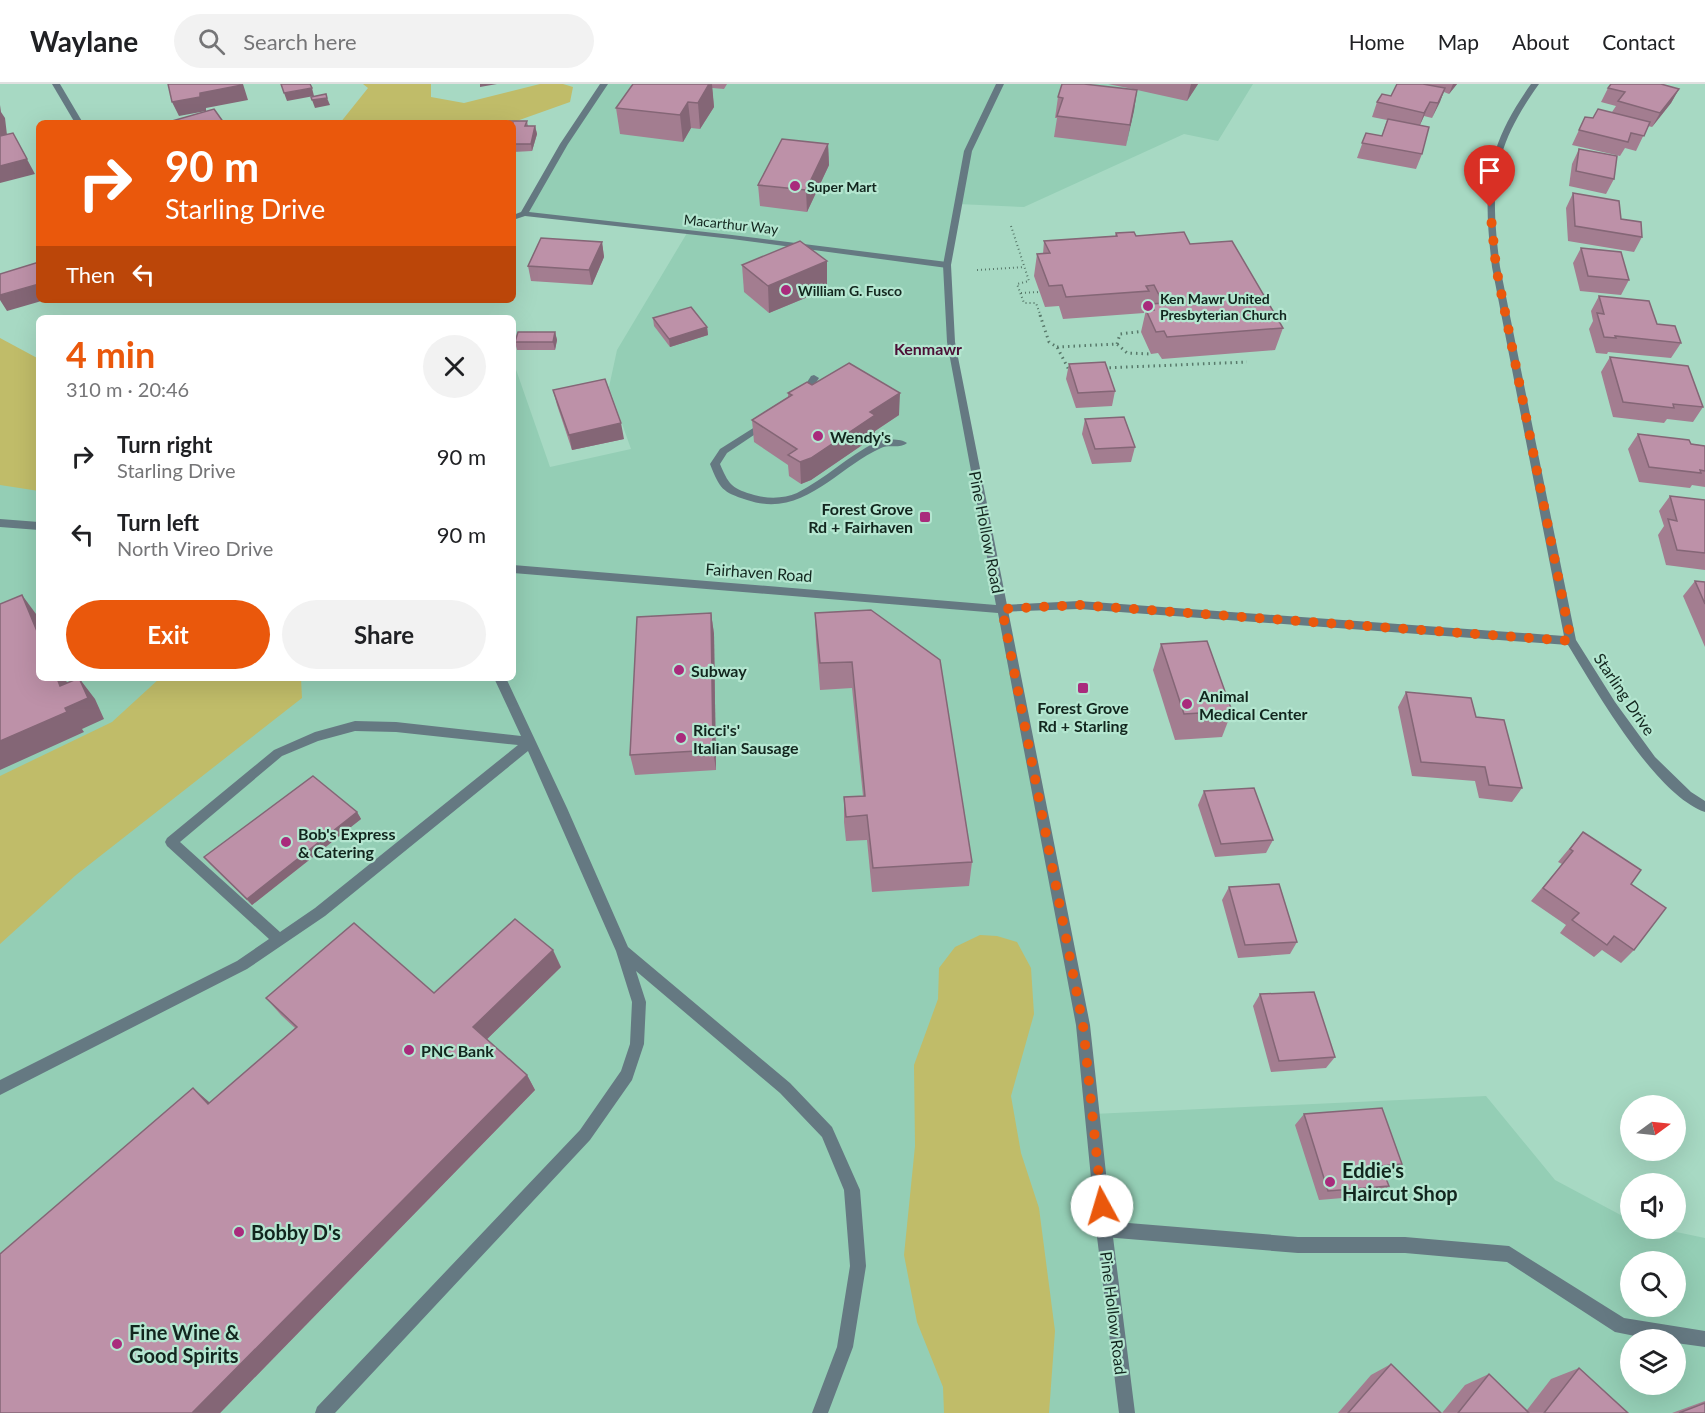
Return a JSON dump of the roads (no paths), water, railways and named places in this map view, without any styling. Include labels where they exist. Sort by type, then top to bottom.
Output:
[{"type":"street","points":[[56,84],[77,120]]},
{"type":"street","points":[[524,214],[564,144],[604,84]]},
{"type":"street","name":"Pine Hollow Road","points":[[1000,84],[968,151],[947,268],[951,342],[1083,1025],[1126,1413]]},
{"type":"street","points":[[1002,609],[1079,605],[1571,641],[1499,279],[1490,223],[1490,179],[1500,140],[1517,107],[1535,84]]},
{"type":"street","name":"Macarthur Way","points":[[516,217],[524,214],[732,237],[947,268]]},
{"type":"street","points":[[790,407],[800,401],[814,378]]},
{"type":"street","points":[[771,420],[717,457],[715,464],[723,484],[743,497],[765,502],[799,496],[880,444],[902,443]]},
{"type":"street","points":[[0,523],[36,526]]},
{"type":"street","name":"Fairhaven Road","points":[[516,569],[1002,609]]},
{"type":"street","name":"Starling Drive","points":[[1571,641],[1611,705],[1651,760],[1688,796],[1705,807]]},
{"type":"street","points":[[323,1413],[585,1135],[627,1076],[637,1044],[639,1002],[623,951],[531,742],[501,681]]},
{"type":"street","points":[[279,940],[171,842],[278,753],[315,736],[355,726],[396,727],[531,742]]},
{"type":"street","points":[[0,1088],[242,965],[320,912],[531,742]]},
{"type":"street","points":[[623,951],[792,1096],[827,1132],[852,1190],[858,1266],[845,1347],[820,1413]]},
{"type":"street","points":[[1104,1229],[1298,1245],[1405,1245],[1509,1254],[1621,1326],[1705,1339]]},
{"type":"place","name":"Super Mart","points":[[795,186]]},
{"type":"place","name":"William G. Fusco","points":[[786,290]]},
{"type":"place","name":"Ken Mawr United Presbyterian Church","points":[[1148,306]]},
{"type":"place","name":"Wendy's","points":[[818,436]]},
{"type":"place","name":"Forest Grove Rd + Fairhaven","points":[[925,517]]},
{"type":"place","name":"Subway","points":[[679,670]]},
{"type":"place","name":"Forest Grove Rd + Starling","points":[[1083,688]]},
{"type":"place","name":"Animal Medical Center","points":[[1187,704]]},
{"type":"place","name":"Ricci's' Italian Sausage","points":[[681,738]]},
{"type":"place","name":"Bob's Express & Catering","points":[[286,842]]},
{"type":"place","name":"PNC Bank","points":[[409,1050]]},
{"type":"place","name":"Eddie's Haircut Shop","points":[[1330,1182]]},
{"type":"place","name":"Bobby D's","points":[[239,1232]]},
{"type":"place","name":"Fine Wine & Good Spirits","points":[[117,1344]]},
{"type":"district","name":"Kenmawr","points":[[928,348]]}]
